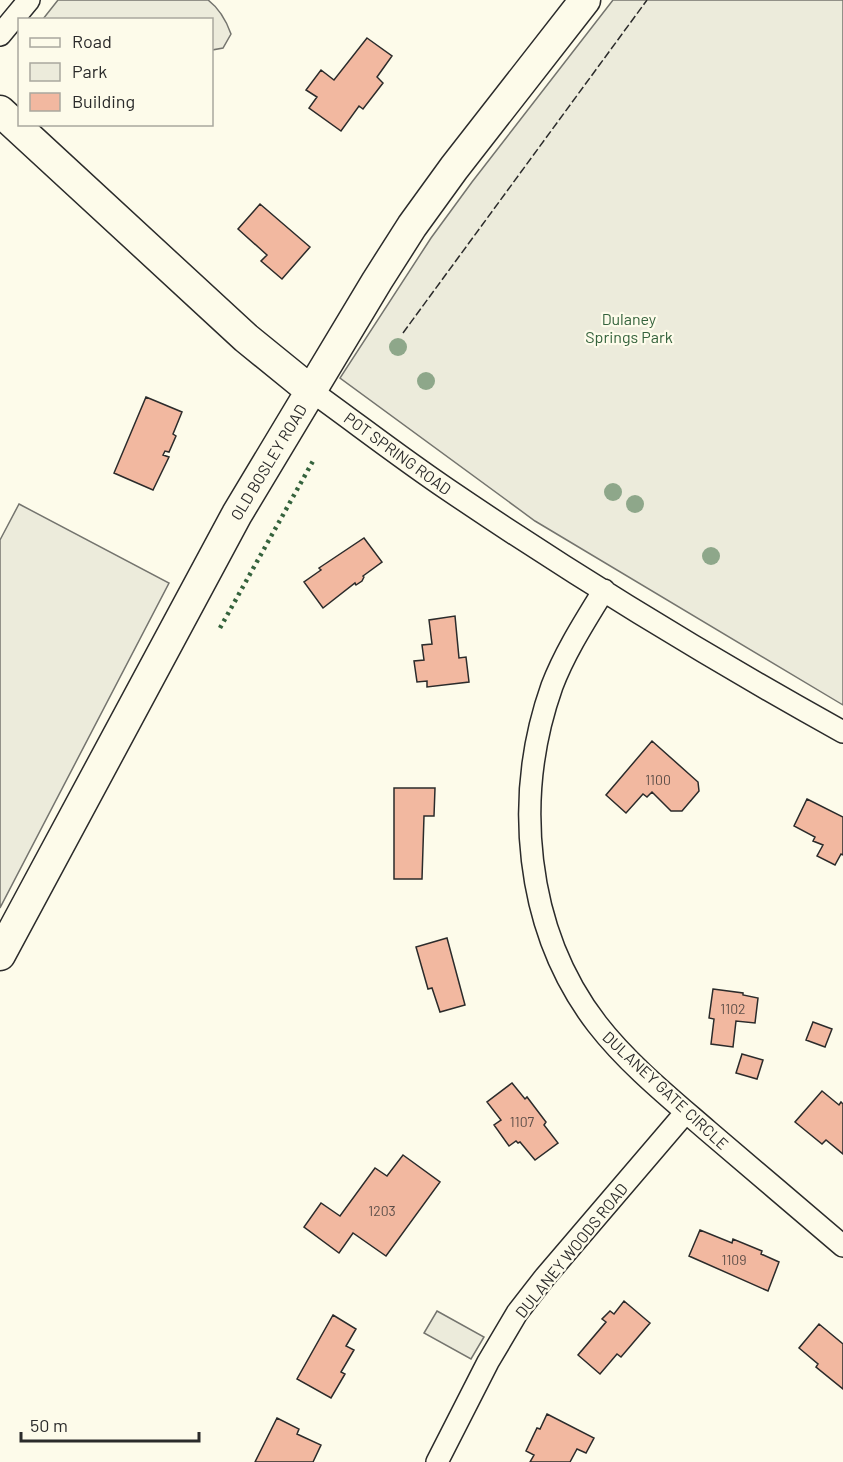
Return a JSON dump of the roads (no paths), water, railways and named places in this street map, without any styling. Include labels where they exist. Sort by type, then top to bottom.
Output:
[{"type":"street","points":[[0,35],[29,0]]},
{"type":"street","name":"OLD BOSLEY ROAD","points":[[0,955],[237,514],[310,390],[412,226],[454,168],[585,0]]},
{"type":"street","name":"POT SPRING ROAD","points":[[0,111],[246,338],[310,390],[447,489],[604,590],[843,732]]},
{"type":"street","name":"DULANEY GATE CIRCLE","points":[[604,590],[570,647],[553,685],[539,727],[530,780],[529,827],[533,869],[543,914],[553,943],[573,987],[597,1023],[622,1053],[686,1112],[843,1246]]},
{"type":"street","name":"DULANEY WOODS ROAD","points":[[437,1462],[488,1362],[517,1313],[686,1112]]},
{"type":"park label","name":"Dulaney Springs Park","points":[[629,327]]}]
